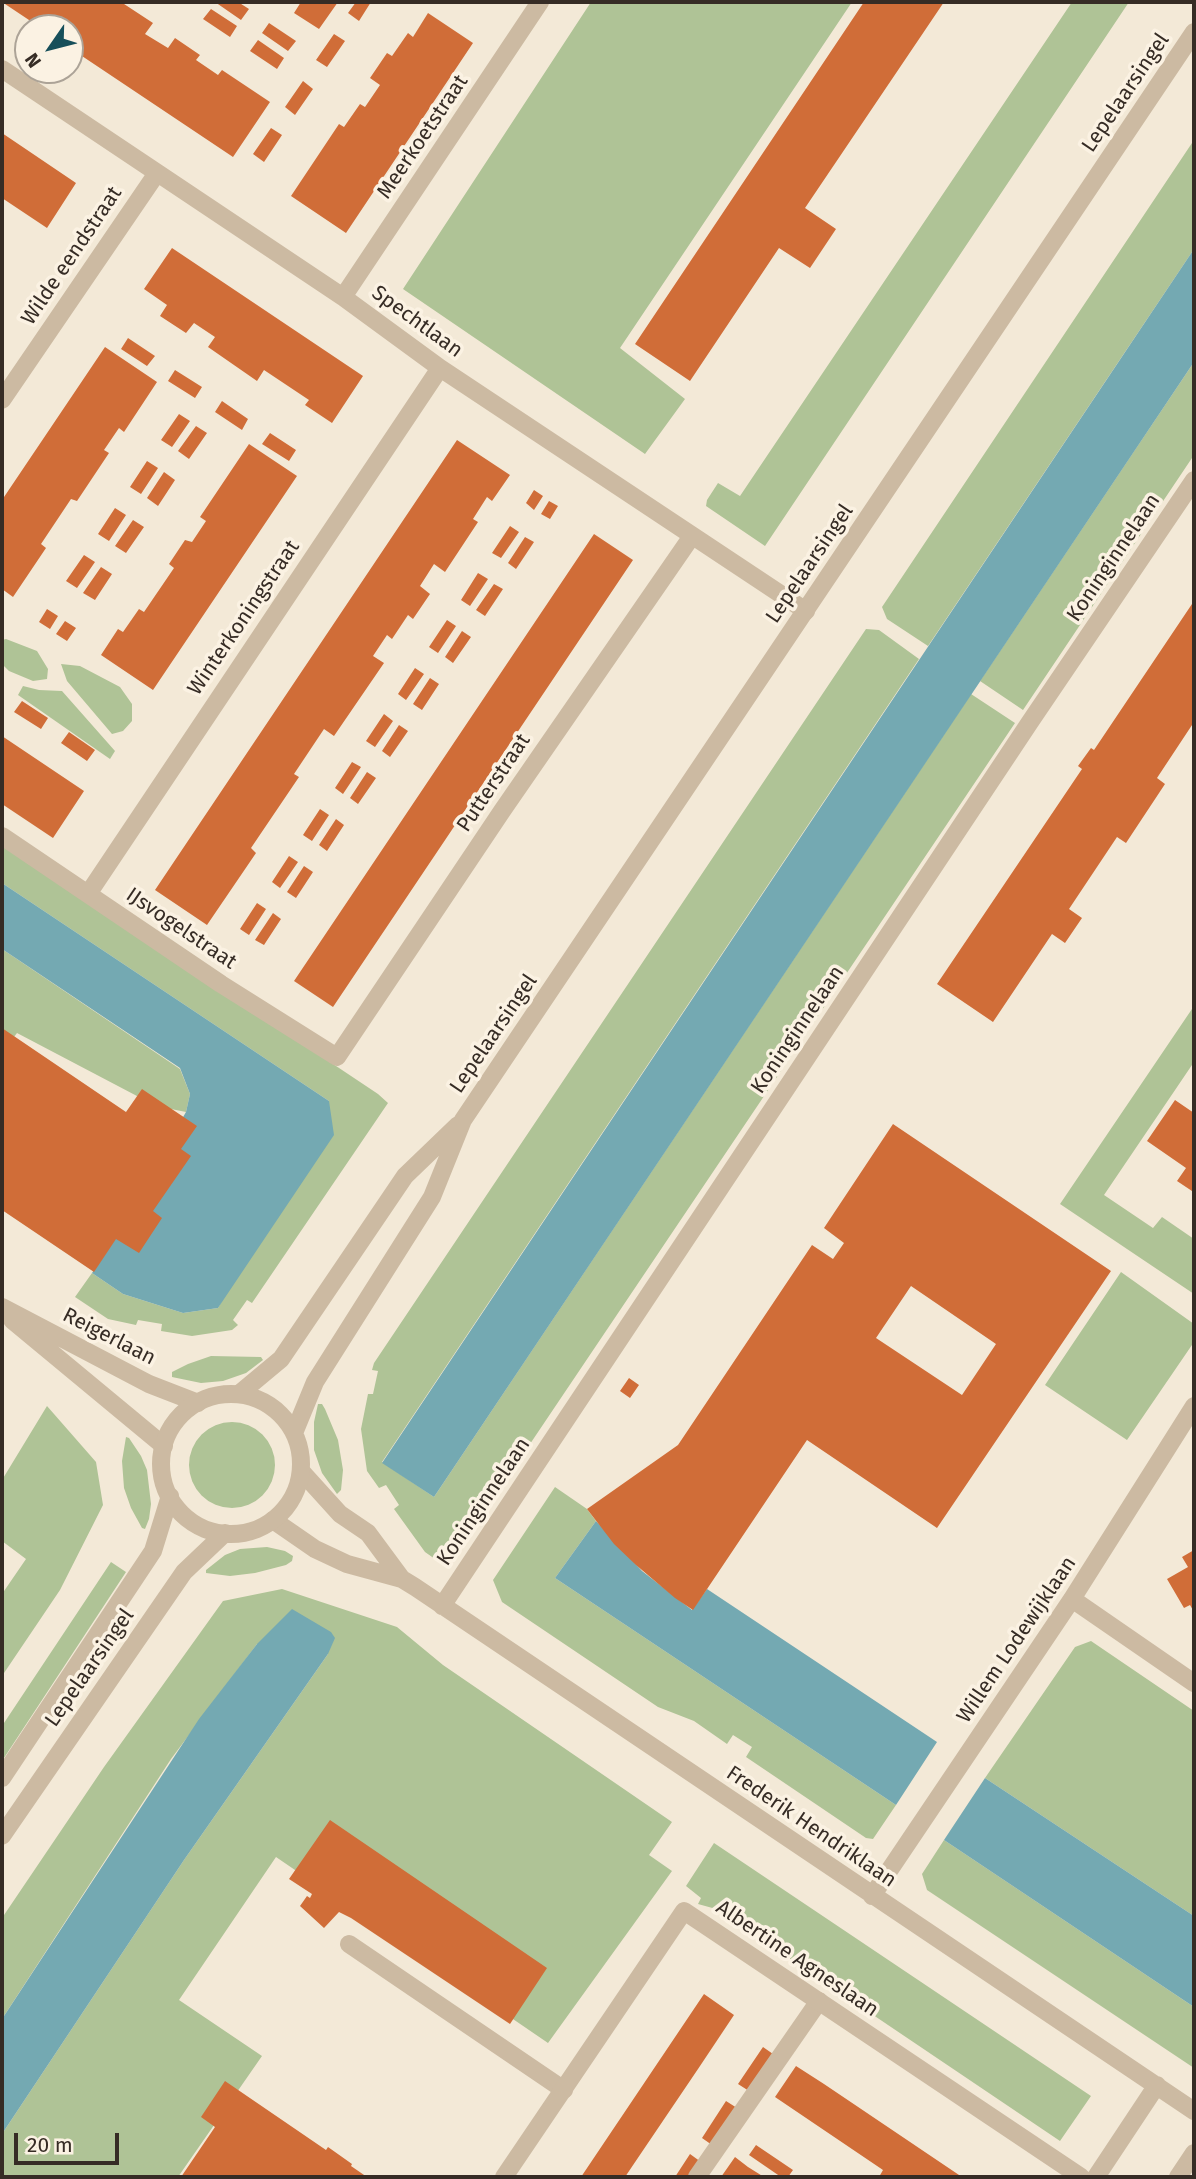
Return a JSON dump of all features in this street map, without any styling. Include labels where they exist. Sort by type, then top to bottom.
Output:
[{"type":"street","name":"Meerkoetstraat","points":[[343,297],[540,2]]},
{"type":"street","name":"Lepelaarsingel","points":[[239,1394],[281,1359],[405,1176],[463,1120],[1194,32]]},
{"type":"street","name":"Spechtlaan","points":[[2,69],[343,297],[440,368],[806,611]]},
{"type":"street","name":"Wilde eendstraat","points":[[2,400],[157,173]]},
{"type":"street","name":"Winterkoningstraat","points":[[88,894],[440,368]]},
{"type":"street","name":"Koninginnelaan","points":[[442,1606],[1194,480]]},
{"type":"street","name":"Putterstraat","points":[[337,1057],[502,811],[692,536]]},
{"type":"street","name":"IJsvogelstraat","points":[[2,836],[221,984],[337,1057]]},
{"type":"street","name":"Lepelaarsingel","points":[[294,1433],[315,1382],[432,1197],[463,1120]]},
{"type":"street","name":"Reigerlaan","points":[[2,1309],[149,1384],[198,1403]]},
{"type":"street","name":"Reigerlaan","points":[[2,1309],[164,1446]]},
{"type":"street","points":[[239,1394],[252,1397],[277,1411],[294,1433],[299,1445],[301,1471],[295,1493],[282,1513],[258,1529],[225,1533],[202,1528],[183,1515],[170,1496],[163,1477],[164,1446],[173,1426],[188,1409],[218,1396],[239,1394]]},
{"type":"street","name":"Willem Lodewijklaan","points":[[872,1896],[1072,1599],[1194,1406]]},
{"type":"street","name":"Frederik Hendriklaan","points":[[301,1471],[340,1514],[368,1533],[402,1580]]},
{"type":"street","name":"Lepelaarsingel","points":[[2,1777],[153,1551],[170,1496]]},
{"type":"street","name":"Frederik Hendriklaan","points":[[273,1520],[315,1549],[347,1564],[402,1580],[1194,2110]]},
{"type":"street","name":"Lepelaarsingel","points":[[2,1836],[184,1572],[225,1533]]},
{"type":"street","points":[[1072,1599],[1194,1683]]},
{"type":"street","name":"Albertine Agneslaan","points":[[504,2177],[684,1911],[1081,2177]]},
{"type":"street","points":[[349,1944],[564,2090]]},
{"type":"street","points":[[697,2177],[819,2001]]},
{"type":"street","points":[[1096,2177],[1157,2085]]},
{"type":"street","points":[[1178,2177],[1194,2153]]},
{"type":"green space","points":[[591,2],[852,2],[620,348],[685,399],[645,454],[403,289]]},
{"type":"green space","points":[[1072,2],[1129,2],[765,546],[706,506],[707,500],[718,483],[740,496]]},
{"type":"green space","points":[[1194,140],[1194,249],[928,646],[887,619],[882,607]]},
{"type":"green space","points":[[1194,362],[1194,455],[1023,710],[980,681]]},
{"type":"green space","points":[[866,629],[879,630],[919,659],[382,1462],[434,1497],[971,694],[1015,723],[458,1551],[435,1559],[425,1552],[394,1509],[399,1505],[386,1485],[379,1488],[367,1471],[361,1429],[368,1394],[373,1394],[378,1371],[372,1370],[374,1363]]},
{"type":"green space","points":[[6,639],[37,651],[48,669],[47,679],[33,681],[9,671],[2,664],[2,640]]},
{"type":"green space","points":[[61,664],[80,666],[120,687],[132,704],[132,721],[123,731],[112,734],[67,681]]},
{"type":"green space","points":[[23,686],[62,691],[115,751],[110,759],[18,695]]},
{"type":"green space","points":[[2,843],[388,1103],[252,1303],[247,1300],[233,1320],[238,1325],[232,1330],[192,1336],[161,1331],[162,1324],[138,1320],[136,1325],[108,1319],[75,1297],[92,1273],[123,1294],[183,1313],[218,1308],[329,1101],[2,883]]},
{"type":"green space","points":[[2,949],[180,1069],[190,1094],[186,1112],[156,1106],[17,1033],[14,1037],[2,1029]]},
{"type":"green space","points":[[1194,1006],[1194,1062],[1104,1195],[1153,1228],[1162,1217],[1194,1239],[1194,1294],[1060,1204]]},
{"type":"green space","points":[[1121,1272],[1194,1324],[1194,1342],[1127,1440],[1045,1385]]},
{"type":"green space","points":[[211,1356],[261,1357],[263,1360],[246,1373],[223,1381],[201,1383],[172,1377],[172,1372]]},
{"type":"green space","points":[[318,1404],[322,1404],[325,1409],[338,1440],[343,1470],[341,1490],[337,1494],[322,1473],[314,1450],[314,1422]]},
{"type":"green space","points":[[47,1406],[96,1462],[103,1505],[60,1590],[2,1676],[2,1594],[26,1559],[2,1541],[2,1480]]},
{"type":"green space","points":[[232,1422],[256,1429],[268,1441],[275,1465],[268,1489],[256,1501],[232,1508],[208,1501],[196,1489],[189,1465],[196,1441],[208,1429]]},
{"type":"green space","points":[[126,1437],[141,1456],[147,1470],[151,1504],[145,1529],[131,1508],[124,1488],[122,1461]]},
{"type":"green space","points":[[555,1487],[587,1509],[596,1521],[555,1578],[896,1805],[873,1839],[866,1838],[746,1757],[752,1747],[733,1735],[727,1744],[694,1721],[658,1707],[502,1602],[493,1580]]},
{"type":"green space","points":[[267,1547],[285,1551],[293,1556],[292,1561],[255,1573],[230,1576],[206,1573],[206,1570],[225,1555],[240,1549]]},
{"type":"green space","points":[[111,1562],[126,1572],[2,1761],[2,1726]]},
{"type":"green space","points":[[282,1589],[397,1627],[443,1665],[672,1822],[649,1855],[672,1871],[548,2043],[276,1857],[179,2000],[262,2056],[178,2177],[2,2177],[2,2134],[184,1860],[328,1654],[257,1644],[171,1759],[2,2019],[2,1918],[104,1767],[223,1601]]},
{"type":"green space","points":[[1091,1641],[1194,1711],[1194,1916],[985,1778],[1075,1647]]},
{"type":"green space","points":[[944,1840],[1194,2007],[1194,2068],[927,1890],[922,1874]]},
{"type":"green space","points":[[714,1843],[1091,2096],[1060,2141],[716,1909],[698,1904],[701,1898],[686,1886]]},
{"type":"water","points":[[1194,249],[1194,362],[434,1497],[382,1463]]},
{"type":"water","points":[[2,883],[329,1101],[334,1135],[218,1308],[183,1313],[123,1294],[92,1273],[177,1147],[168,1143],[186,1112],[190,1094],[180,1068],[2,949]]},
{"type":"water","points":[[596,1521],[642,1571],[692,1610],[707,1589],[937,1742],[896,1805],[555,1578]]},
{"type":"water","points":[[292,1609],[331,1632],[335,1638],[328,1654],[184,1860],[2,2134],[2,2019],[199,1719],[257,1644]]},
{"type":"water","points":[[985,1778],[1194,1916],[1194,2007],[944,1840]]},
{"type":"building","points":[[2,2],[121,2],[153,23],[145,34],[168,48],[175,38],[200,55],[196,60],[218,75],[222,70],[270,102],[233,157],[84,57],[84,14],[20,14]]},
{"type":"building","points":[[215,2],[238,2],[249,9],[241,20]]},
{"type":"building","points":[[301,2],[338,2],[319,29],[294,13]]},
{"type":"building","points":[[356,2],[371,2],[359,21],[348,13]]},
{"type":"building","points":[[864,2],[944,2],[805,208],[836,229],[810,268],[779,248],[690,381],[635,344]]},
{"type":"building","points":[[211,9],[237,26],[230,37],[203,19]]},
{"type":"building","points":[[428,13],[473,43],[346,233],[291,196],[339,124],[344,127],[360,104],[365,107],[380,85],[370,78],[387,53],[392,56],[408,33],[413,37]]},
{"type":"building","points":[[269,23],[296,41],[288,51],[262,33]]},
{"type":"building","points":[[334,34],[345,41],[327,67],[316,60]]},
{"type":"building","points":[[258,40],[284,58],[277,69],[250,51]]},
{"type":"building","points":[[303,81],[313,89],[295,115],[285,107]]},
{"type":"building","points":[[271,128],[282,135],[264,162],[253,154]]},
{"type":"building","points":[[2,133],[76,183],[47,228],[2,198]]},
{"type":"building","points":[[172,248],[363,376],[332,423],[305,405],[309,400],[264,370],[257,381],[208,347],[215,337],[194,323],[186,333],[160,316],[167,305],[144,289]]},
{"type":"building","points":[[128,338],[155,356],[147,366],[121,349]]},
{"type":"building","points":[[105,347],[157,382],[124,432],[119,428],[104,450],[109,453],[77,501],[71,499],[41,544],[46,548],[13,597],[2,589],[2,500]]},
{"type":"building","points":[[175,370],[202,387],[195,398],[168,381]]},
{"type":"building","points":[[222,401],[248,419],[242,430],[215,412]]},
{"type":"building","points":[[179,414],[190,421],[172,447],[161,440]]},
{"type":"building","points":[[196,426],[207,433],[189,459],[178,451]]},
{"type":"building","points":[[270,433],[296,450],[289,461],[262,444]]},
{"type":"building","points":[[457,440],[510,475],[492,501],[487,497],[473,519],[478,522],[445,572],[434,564],[420,586],[430,594],[413,619],[408,615],[392,639],[387,635],[373,656],[384,663],[334,736],[324,729],[294,774],[299,777],[251,848],[256,853],[207,925],[155,890]]},
{"type":"building","points":[[249,444],[297,476],[153,690],[101,655],[118,629],[123,632],[139,609],[144,612],[174,568],[169,564],[185,540],[192,542],[206,521],[200,517]]},
{"type":"building","points":[[147,461],[158,468],[141,494],[130,487]]},
{"type":"building","points":[[164,472],[175,480],[158,506],[147,498]]},
{"type":"building","points":[[534,490],[543,496],[534,510],[526,503]]},
{"type":"building","points":[[549,501],[558,506],[550,519],[541,514]]},
{"type":"building","points":[[115,508],[126,515],[109,541],[98,534]]},
{"type":"building","points":[[133,520],[144,527],[126,553],[115,546]]},
{"type":"building","points":[[510,526],[519,532],[501,558],[492,553]]},
{"type":"building","points":[[594,534],[633,560],[333,1007],[294,981]]},
{"type":"building","points":[[525,537],[534,542],[516,569],[508,563]]},
{"type":"building","points":[[84,555],[95,562],[77,588],[66,581]]},
{"type":"building","points":[[101,567],[112,574],[95,600],[83,593]]},
{"type":"building","points":[[478,573],[488,579],[470,606],[461,600]]},
{"type":"building","points":[[494,584],[503,589],[485,616],[476,610]]},
{"type":"building","points":[[1194,601],[1194,722],[1157,778],[1165,784],[1126,843],[1117,837],[1069,909],[1082,918],[1065,943],[1052,934],[993,1022],[937,984],[1082,769],[1078,766],[1091,748],[1094,750]]},
{"type":"building","points":[[47,609],[58,616],[50,629],[39,622]]},
{"type":"building","points":[[447,620],[456,626],[438,653],[429,647]]},
{"type":"building","points":[[65,621],[76,628],[67,641],[56,634]]},
{"type":"building","points":[[462,631],[471,637],[453,663],[445,657]]},
{"type":"building","points":[[415,668],[424,674],[406,700],[398,694]]},
{"type":"building","points":[[430,678],[439,684],[422,710],[413,704]]},
{"type":"building","points":[[22,701],[48,718],[41,729],[14,712]]},
{"type":"building","points":[[384,714],[393,721],[375,747],[366,741]]},
{"type":"building","points":[[399,725],[408,731],[390,757],[382,751]]},
{"type":"building","points":[[69,732],[95,750],[87,761],[61,743]]},
{"type":"building","points":[[2,736],[84,791],[53,838],[2,804]]},
{"type":"building","points":[[352,762],[361,767],[343,794],[335,788]]},
{"type":"building","points":[[367,772],[376,778],[358,804],[350,798]]},
{"type":"building","points":[[320,809],[329,815],[312,841],[303,835]]},
{"type":"building","points":[[336,819],[344,825],[327,851],[319,845]]},
{"type":"building","points":[[289,856],[298,862],[280,888],[272,882]]},
{"type":"building","points":[[304,866],[313,872],[296,898],[287,892]]},
{"type":"building","points":[[257,903],[266,909],[249,935],[240,929]]},
{"type":"building","points":[[273,913],[281,919],[264,945],[255,940]]},
{"type":"building","points":[[2,1028],[126,1112],[142,1089],[197,1126],[181,1149],[191,1156],[153,1211],[162,1218],[139,1253],[116,1239],[94,1272],[2,1210]]},
{"type":"building","points":[[1175,1100],[1194,1113],[1192,1191],[1177,1181],[1186,1168],[1147,1141]]},
{"type":"building","points":[[893,1124],[1111,1271],[937,1528],[807,1440],[693,1610],[636,1565],[614,1544],[587,1509],[678,1445],[812,1245],[833,1259],[844,1243],[824,1228]],"holes":[[[911,1286],[996,1344],[962,1395],[876,1338]]]},
{"type":"building","points":[[629,1378],[639,1385],[630,1398],[620,1391]]},
{"type":"building","points":[[1194,1550],[1194,1612],[1190,1605],[1184,1608],[1167,1579],[1188,1567],[1182,1557]]},
{"type":"building","points":[[330,1820],[547,1968],[510,2024],[351,1918],[339,1912],[324,1928],[300,1906],[307,1896],[310,1898],[312,1894],[289,1879]]},
{"type":"building","points":[[704,1994],[734,2015],[698,2069],[625,2177],[581,2177]]},
{"type":"building","points":[[763,2047],[773,2054],[749,2091],[738,2084]]},
{"type":"building","points":[[796,2066],[962,2177],[879,2177],[883,2170],[775,2097]]},
{"type":"building","points":[[225,2081],[326,2150],[328,2147],[367,2177],[181,2177],[215,2127],[201,2117]]},
{"type":"building","points":[[726,2101],[737,2108],[712,2145],[702,2138]]},
{"type":"building","points":[[756,2145],[793,2170],[788,2177],[781,2177],[749,2155]]},
{"type":"building","points":[[690,2154],[701,2162],[690,2177],[675,2177]]},
{"type":"building","points":[[735,2157],[748,2167],[764,2177],[721,2177]]}]
